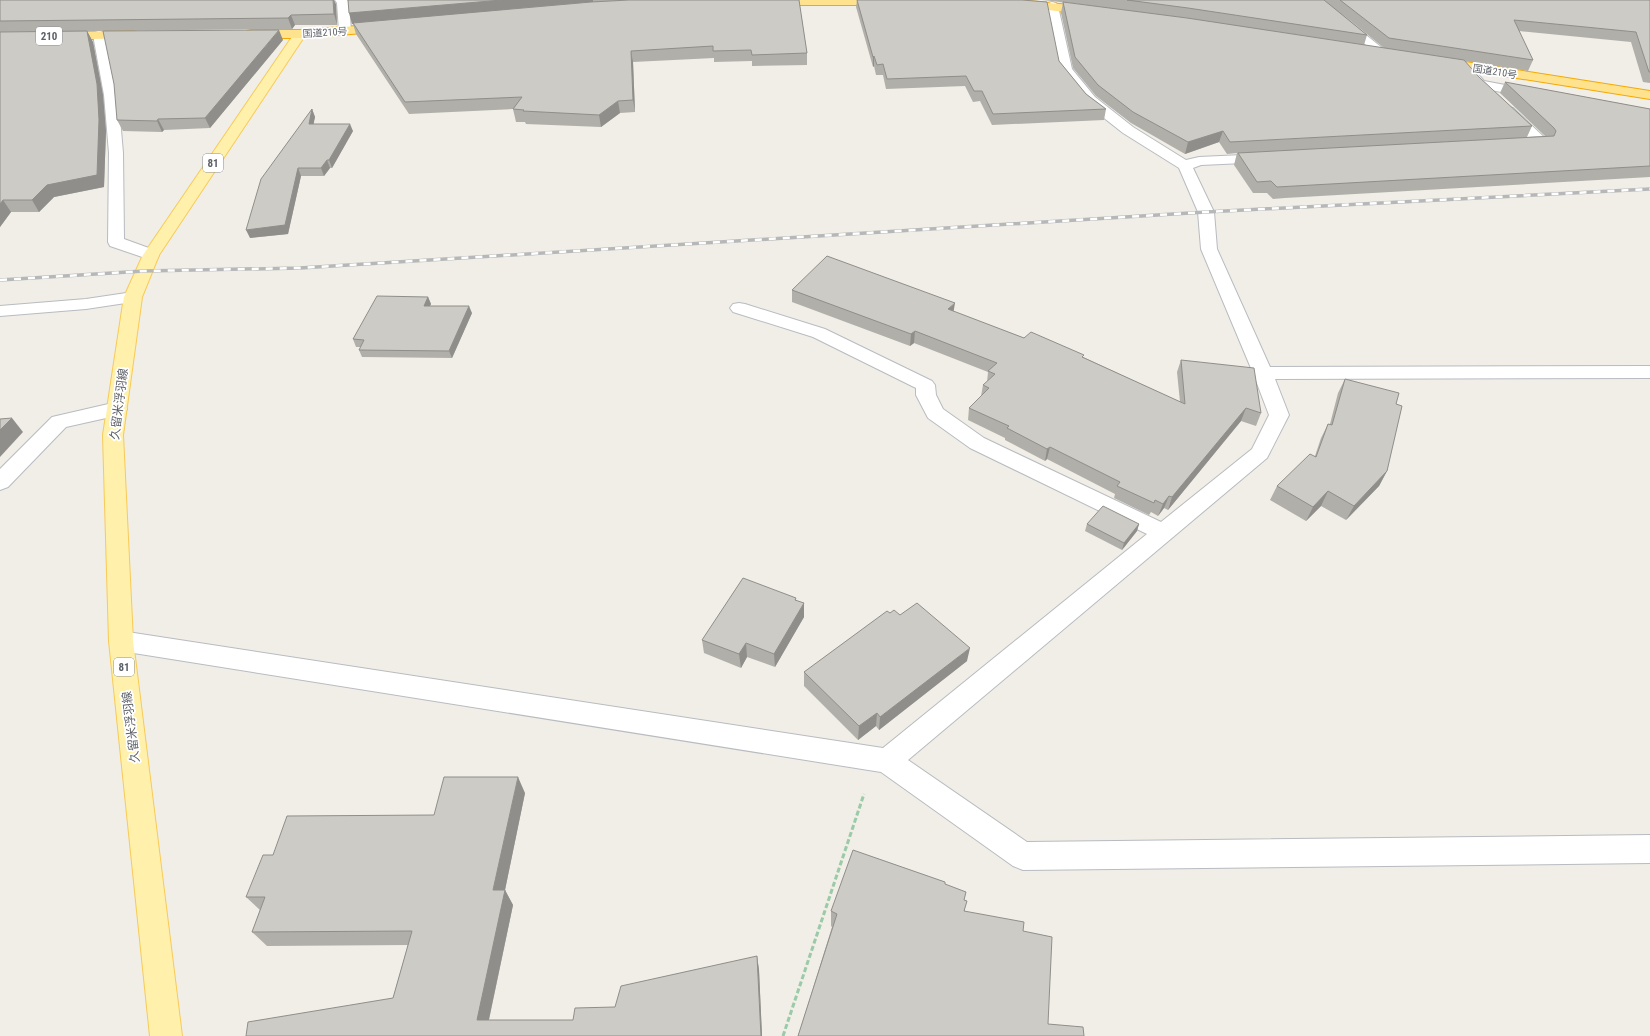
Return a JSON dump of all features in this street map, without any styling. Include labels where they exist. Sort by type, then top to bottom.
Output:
[{"type":"highway","points":[[758,1],[901,2]]},
{"type":"highway","points":[[1004,3],[1052,6],[1106,13]]},
{"type":"highway","name":"国道210号","points":[[238,34],[300,34],[396,27]]},
{"type":"highway","name":"210","points":[[0,37],[145,34]]},
{"type":"highway","points":[[1358,49],[1396,55]]},
{"type":"highway","name":"国道210号","points":[[1426,60],[1650,95]]},
{"type":"main road","name":"81","points":[[133,297],[141,282],[151,255],[300,34]]},
{"type":"main road","name":"久留米浮羽線","points":[[133,297],[113,435],[121,641],[166,1036]]},
{"type":"street","points":[[341,0],[343,3],[345,31]]},
{"type":"street","points":[[887,761],[1260,453],[1279,415],[1263,372],[1209,249],[1206,212],[1185,166],[1128,130],[1090,100],[1066,70],[1052,6]]},
{"type":"street","points":[[99,35],[112,103],[116,153],[116,242],[151,255]]},
{"type":"street","points":[[1463,66],[1542,144],[1510,145]]},
{"type":"street","points":[[1480,84],[1542,95]]},
{"type":"street","points":[[1185,166],[1199,161],[1279,157]]},
{"type":"street","points":[[0,310],[86,304],[133,297]]},
{"type":"street","points":[[739,308],[819,333],[925,385],[926,395],[935,413],[977,443],[1164,533]]},
{"type":"street","points":[[1263,372],[1650,372]]},
{"type":"street","points":[[0,482],[59,422],[117,409]]},
{"type":"street","points":[[121,641],[887,761],[1023,856],[1650,849]]},
{"type":"lane","points":[[1316,0],[1382,53]]},
{"type":"path","points":[[783,1036],[863,794],[887,761]]},
{"type":"building","points":[[0,0],[333,0],[334,14],[291,15],[288,18],[0,21]]},
{"type":"building","points":[[348,0],[502,0],[349,13]]},
{"type":"building","points":[[629,0],[799,0],[807,53],[752,55],[751,50],[713,51],[713,46],[631,51],[633,100],[618,101],[599,115],[523,111],[524,110],[513,109],[522,97],[405,102],[353,23],[591,2]]},
{"type":"building","points":[[857,0],[1022,0],[1047,2],[1059,61],[1086,94],[1106,109],[993,114],[982,91],[974,91],[966,76],[887,79],[883,64],[877,65],[874,56],[873,57]]},
{"type":"building","points":[[1127,0],[1324,0],[1367,35],[1188,8]]},
{"type":"building","points":[[1340,0],[1650,0],[1650,72],[1636,32],[1514,20],[1533,60],[1389,38]]},
{"type":"building","points":[[1063,2],[1187,18],[1464,60],[1479,77],[1532,126],[1230,142],[1223,131],[1188,142],[1133,112],[1098,85],[1075,57]]},
{"type":"building","points":[[279,30],[205,118],[158,119],[157,121],[117,120],[114,84],[103,31]]},
{"type":"building","points":[[87,31],[97,84],[99,120],[97,175],[47,185],[32,200],[3,200],[0,204],[0,32]]},
{"type":"building","points":[[1505,82],[1650,109],[1650,166],[1277,187],[1271,181],[1257,182],[1238,153],[1554,136],[1556,131],[1554,128]]},
{"type":"building","points":[[312,109],[309,124],[350,124],[329,160],[327,160],[321,168],[298,168],[285,225],[246,230],[261,179]]},
{"type":"building","points":[[827,256],[955,303],[948,309],[1024,338],[1031,332],[1084,355],[1082,357],[1185,404],[1181,360],[1254,368],[1261,413],[1246,408],[1172,497],[1169,496],[1163,504],[1155,500],[1154,503],[1117,486],[1120,482],[1050,447],[1047,449],[1007,428],[1009,426],[969,408],[989,388],[983,385],[995,374],[988,371],[997,363],[915,331],[911,334],[792,290]]},
{"type":"building","points":[[377,296],[428,297],[424,306],[469,306],[449,351],[359,350],[364,340],[353,339]]},
{"type":"building","points":[[1345,379],[1399,393],[1396,404],[1402,406],[1387,471],[1354,506],[1328,491],[1313,507],[1277,486],[1310,454],[1316,457],[1328,424],[1332,425]]},
{"type":"building","points":[[12,418],[0,430],[0,419]]},
{"type":"building","points":[[1103,506],[1139,524],[1124,543],[1087,524]]},
{"type":"building","points":[[743,578],[796,598],[795,600],[804,603],[774,654],[746,643],[739,654],[702,640]]},
{"type":"building","points":[[917,603],[970,648],[880,717],[877,713],[859,726],[804,672],[887,611],[890,613],[894,610],[900,615]]},
{"type":"building","points":[[444,777],[518,777],[493,890],[505,890],[477,1020],[573,1020],[575,1008],[615,1007],[621,986],[757,956],[761,1036],[246,1036],[248,1022],[393,998],[412,931],[252,932],[265,897],[246,897],[263,855],[273,855],[287,816],[434,815]]},
{"type":"building","points":[[853,850],[945,882],[945,884],[966,892],[964,900],[967,901],[964,911],[1024,922],[1023,931],[1052,937],[1048,1024],[1083,1027],[1084,1036],[798,1036],[837,914],[831,911]]},
{"type":"railway","points":[[0,280],[144,271],[300,268],[1206,212],[1650,189]]}]
